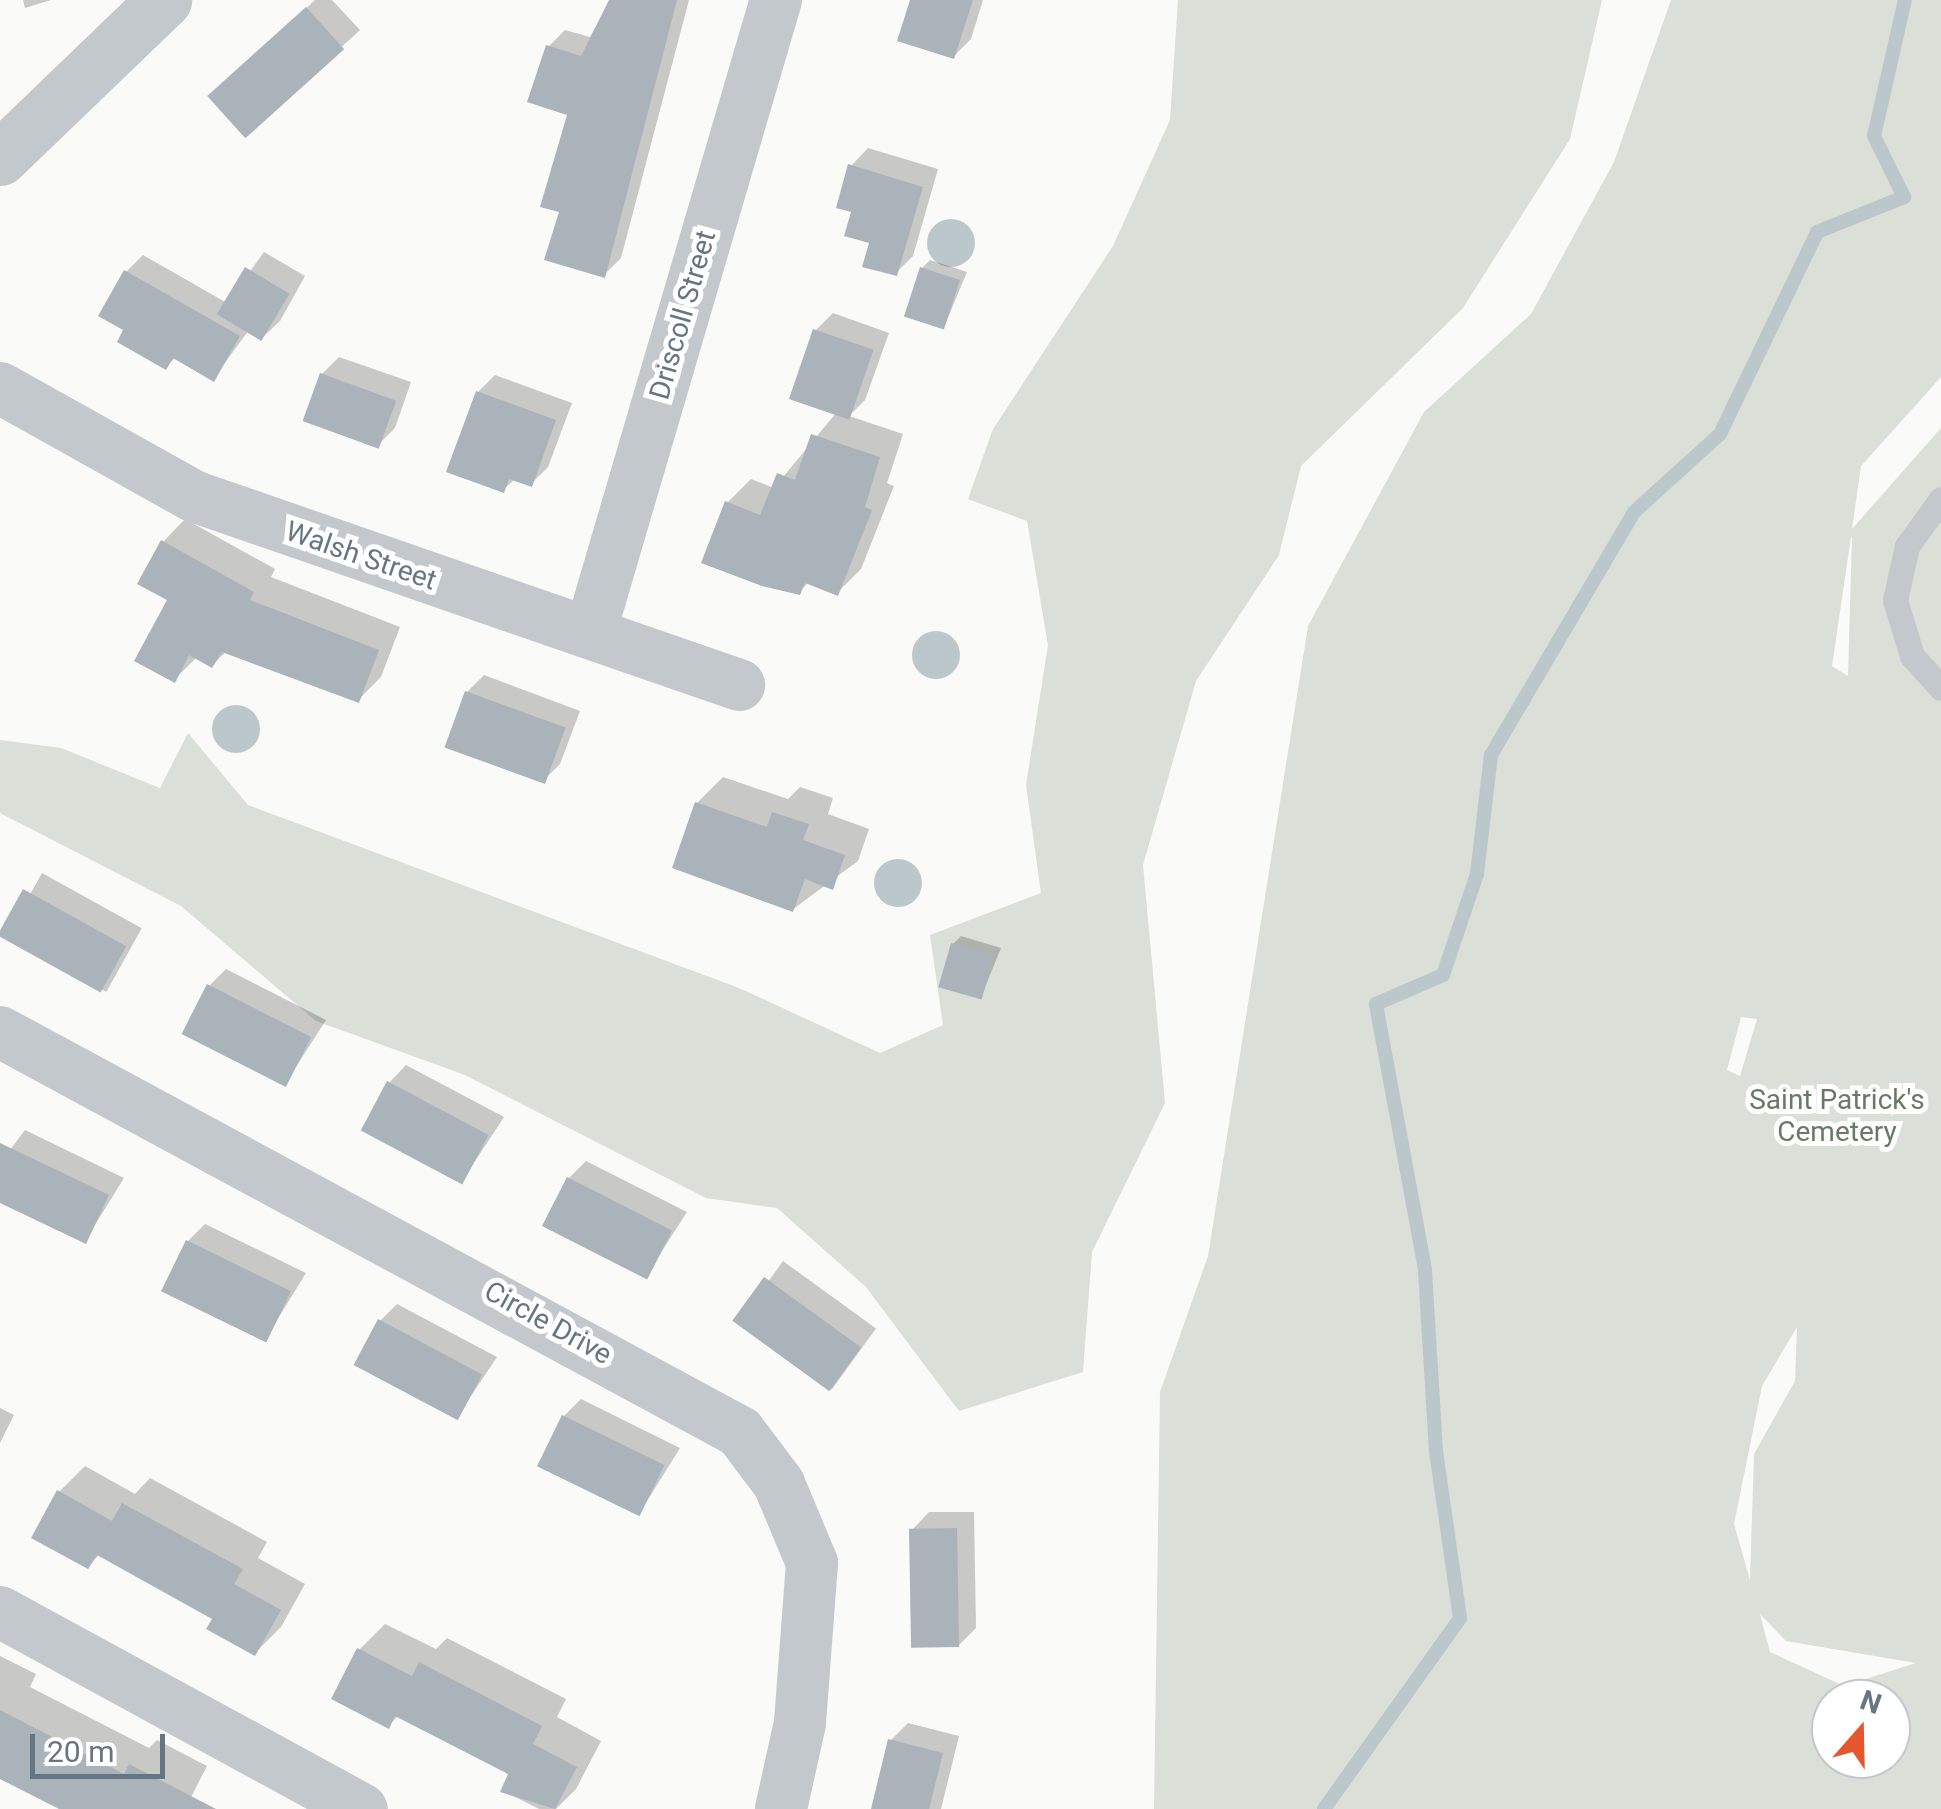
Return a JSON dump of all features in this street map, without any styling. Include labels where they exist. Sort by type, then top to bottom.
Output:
[{"type":"street","points":[[0,158],[164,0]]},
{"type":"street","name":"Driscoll Street","points":[[591,630],[776,0]]},
{"type":"street","name":"Walsh Street","points":[[0,388],[193,496],[591,630],[739,686]]},
{"type":"street","name":"Circle Drive","points":[[0,1032],[740,1432],[779,1484],[812,1564],[800,1723],[781,1809]]},
{"type":"street","points":[[0,1612],[362,1809]]},
{"type":"lane","points":[[1941,499],[1907,546],[1894,600],[1905,643],[1941,688]]},
{"type":"green space","points":[[1178,0],[1602,0],[1570,139],[1463,308],[1301,466],[1279,555],[1196,681],[1143,865],[1165,1103],[1092,1252],[1083,1372],[959,1411],[866,1287],[777,1208],[706,1198],[465,1075],[316,1021],[181,906],[0,813],[0,740],[61,748],[160,788],[188,733],[248,805],[739,988],[880,1053],[943,1025],[930,935],[1041,893],[1026,785],[1048,645],[1027,521],[968,499],[993,429],[1113,246],[1170,120]]},
{"type":"green space","name":"Saint Patrick's Cemetery","points":[[1671,0],[1941,0],[1941,377],[1861,466],[1852,529],[1941,428],[1941,1809],[1154,1809],[1160,1392],[1208,1256],[1308,626],[1424,412],[1531,314],[1614,162]],"holes":[[[1852,537],[1848,676],[1832,666]],[[1741,1017],[1757,1019],[1740,1076],[1727,1070]],[[1797,1327],[1795,1381],[1754,1454],[1750,1580],[1734,1524],[1762,1386]]]},
{"type":"shaded area","points":[[951,219],[968,226],[975,243],[968,260],[951,267],[934,260],[927,243],[934,226]]},
{"type":"shaded area","points":[[936,631],[953,638],[960,655],[953,672],[936,679],[919,672],[912,655],[919,638]]},
{"type":"shaded area","points":[[236,705],[253,712],[260,729],[253,746],[236,753],[219,746],[212,729],[219,712]]},
{"type":"shaded area","points":[[898,859],[915,866],[922,883],[915,900],[898,907],[881,900],[874,883],[881,866]]},
{"type":"building","points":[[609,0],[677,0],[605,278],[544,260],[559,212],[540,207],[567,115],[527,102],[546,45],[581,56]]},
{"type":"building","points":[[910,0],[973,0],[954,59],[897,41]]},
{"type":"building","points":[[306,7],[344,49],[245,138],[207,96]]},
{"type":"building","points":[[848,164],[923,187],[897,276],[862,267],[869,243],[844,236],[851,212],[836,208]]},
{"type":"building","points":[[245,267],[290,294],[261,341],[217,314]]},
{"type":"building","points":[[920,267],[960,280],[944,329],[904,316]]},
{"type":"building","points":[[124,270],[240,336],[214,382],[173,358],[166,370],[117,342],[123,330],[98,316]]},
{"type":"building","points":[[813,329],[874,350],[849,420],[789,399]]},
{"type":"building","points":[[320,373],[396,401],[379,449],[303,421]]},
{"type":"building","points":[[476,391],[556,420],[532,487],[509,479],[504,493],[446,472]]},
{"type":"building","points":[[811,434],[880,457],[865,507],[872,510],[838,596],[805,583],[800,595],[762,586],[701,563],[725,501],[760,515],[777,473],[795,480]]},
{"type":"building","points":[[161,540],[254,592],[250,600],[379,650],[359,703],[222,652],[212,668],[189,655],[175,683],[134,661],[167,600],[137,584]]},
{"type":"building","points":[[465,691],[566,728],[545,784],[444,747]]},
{"type":"building","points":[[695,802],[767,827],[772,812],[809,824],[803,840],[845,855],[833,890],[805,879],[793,912],[672,868]]},
{"type":"building","points":[[23,889],[126,946],[101,993],[0,937]]},
{"type":"building","points":[[951,943],[994,955],[982,1000],[938,987]]},
{"type":"building","points":[[207,984],[311,1037],[286,1087],[182,1034]]},
{"type":"building","points":[[387,1081],[489,1135],[462,1184],[361,1130]]},
{"type":"building","points":[[0,1143],[109,1195],[86,1244],[0,1203]]},
{"type":"building","points":[[567,1177],[672,1231],[647,1280],[542,1226]]},
{"type":"building","points":[[186,1240],[291,1291],[266,1343],[161,1291]]},
{"type":"building","points":[[764,1277],[861,1348],[829,1391],[732,1321]]},
{"type":"building","points":[[378,1319],[482,1374],[458,1420],[354,1365]]},
{"type":"building","points":[[562,1415],[664,1465],[639,1516],[537,1466]]},
{"type":"building","points":[[57,1490],[112,1521],[122,1503],[243,1569],[234,1584],[281,1610],[255,1656],[206,1629],[212,1619],[97,1555],[88,1569],[31,1538]]},
{"type":"building","points":[[957,1528],[959,1647],[911,1648],[909,1529]]},
{"type":"building","points":[[357,1648],[412,1676],[419,1662],[542,1726],[533,1744],[577,1767],[555,1809],[500,1792],[508,1774],[395,1716],[389,1729],[331,1699]]},
{"type":"building","points":[[0,1710],[124,1774],[129,1764],[216,1809],[59,1809],[0,1779]]},
{"type":"building","points":[[888,1739],[943,1753],[929,1809],[871,1809]]},
{"type":"waterway","points":[[1324,1809],[1460,1618],[1436,1451],[1425,1269],[1376,1004],[1443,975],[1477,874],[1491,755],[1634,512],[1720,434],[1817,232],[1904,197],[1874,136],[1905,0]]}]
